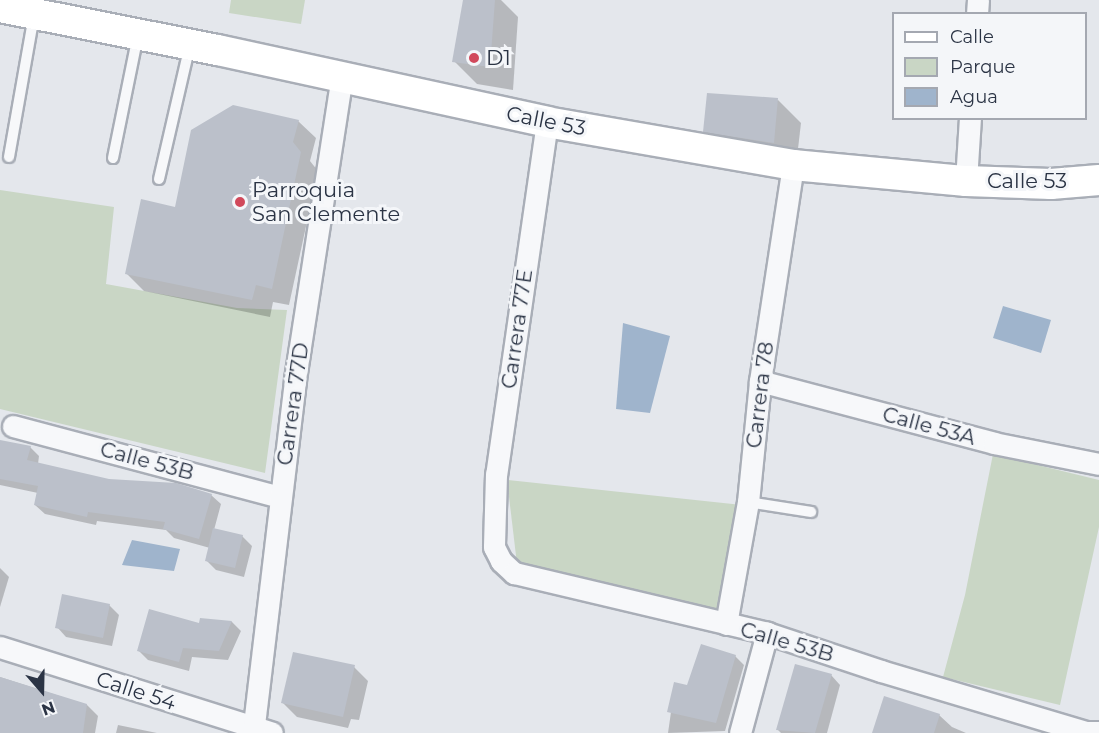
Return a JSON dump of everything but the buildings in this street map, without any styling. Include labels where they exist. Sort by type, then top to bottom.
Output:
[{"type":"street","name":"Calle 53","points":[[13,8],[342,76],[547,122],[793,165],[966,181],[1051,183],[1099,180]]},
{"type":"street","name":"Carrera 77D","points":[[260,731],[280,497],[295,379],[342,76]]},
{"type":"street","points":[[966,181],[970,120]]},
{"type":"street","name":"Carrera 77E","points":[[494,537],[496,474],[547,122]]},
{"type":"street","name":"Carrera 78","points":[[726,624],[748,502],[760,381],[793,165]]},
{"type":"street","name":"Calle 53A","points":[[760,381],[993,443],[1099,464]]},
{"type":"street","name":"Calle 53B","points":[[13,426],[280,497]]},
{"type":"street","name":"Calle 53B","points":[[494,537],[497,554],[514,573],[767,633],[881,671],[1086,732],[1099,732]]},
{"type":"street","points":[[740,733],[767,633]]},
{"type":"street","name":"Calle 54","points":[[0,647],[260,731]]},
{"type":"lane","points":[[9,157],[13,8]]},
{"type":"lane","points":[[113,158],[138,35]]},
{"type":"lane","points":[[159,179],[190,45]]},
{"type":"lane","points":[[748,502],[811,512]]},
{"type":"green space","points":[[231,0],[305,0],[301,24],[229,13]]},
{"type":"green space","points":[[0,190],[114,207],[106,284],[237,308],[287,310],[265,473],[0,409]]},
{"type":"green space","points":[[993,454],[1099,480],[1099,527],[1060,705],[943,677],[965,595]]},
{"type":"green space","points":[[507,480],[742,505],[724,621],[517,564]]},
{"type":"water","points":[[1003,306],[1051,320],[1041,353],[993,338]]},
{"type":"water","points":[[623,323],[670,336],[650,413],[616,409]]},
{"type":"water","points":[[132,540],[180,549],[174,571],[122,565]]},
{"type":"place","name":"D1","points":[[474,58]]},
{"type":"place","name":"Parroquia San Clemente","points":[[240,202]]}]
